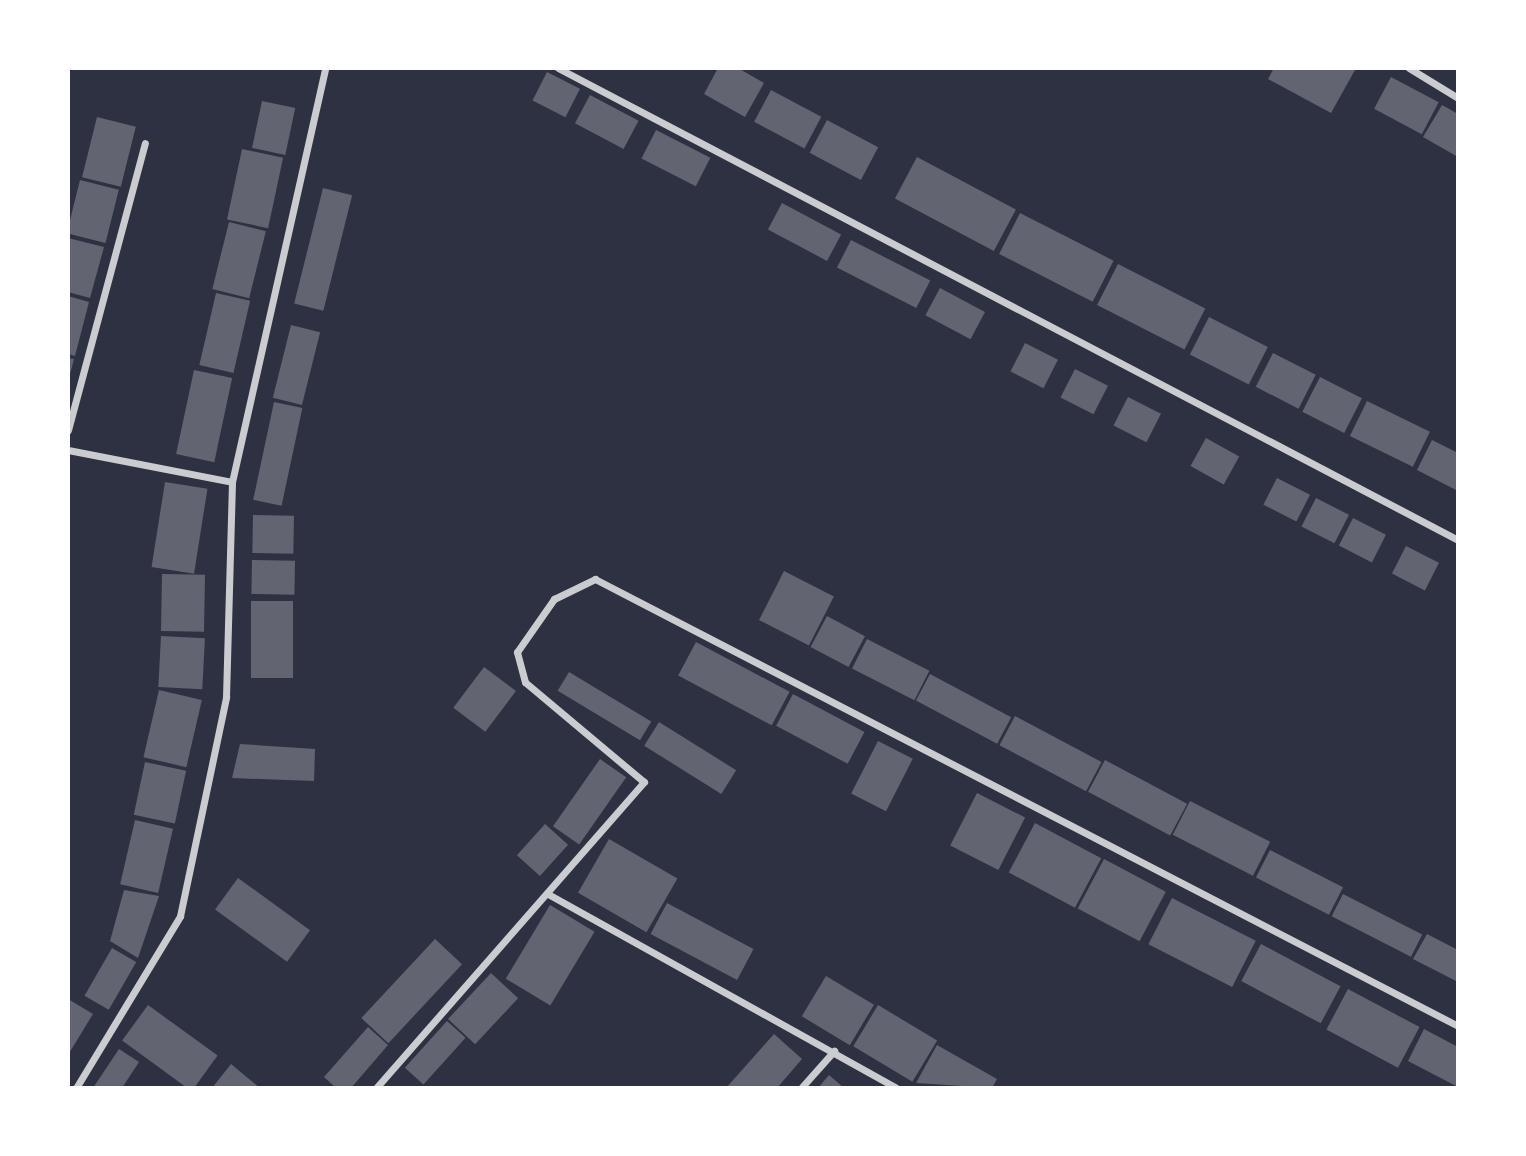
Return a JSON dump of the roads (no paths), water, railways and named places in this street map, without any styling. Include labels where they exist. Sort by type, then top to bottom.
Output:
[{"type":"street","points":[[76,1088],[180,916],[226,697],[233,482],[325,68]]},
{"type":"street","points":[[558,68],[1458,540]]},
{"type":"street","points":[[1409,68],[1458,98]]},
{"type":"street","points":[[68,430],[145,143]]},
{"type":"street","points":[[68,450],[233,482]]},
{"type":"street","points":[[376,1088],[644,782],[525,682],[517,652],[554,599],[594,579],[1458,1026]]},
{"type":"street","points":[[548,894],[834,1051],[896,1088]]},
{"type":"street","points":[[801,1088],[834,1051]]}]
